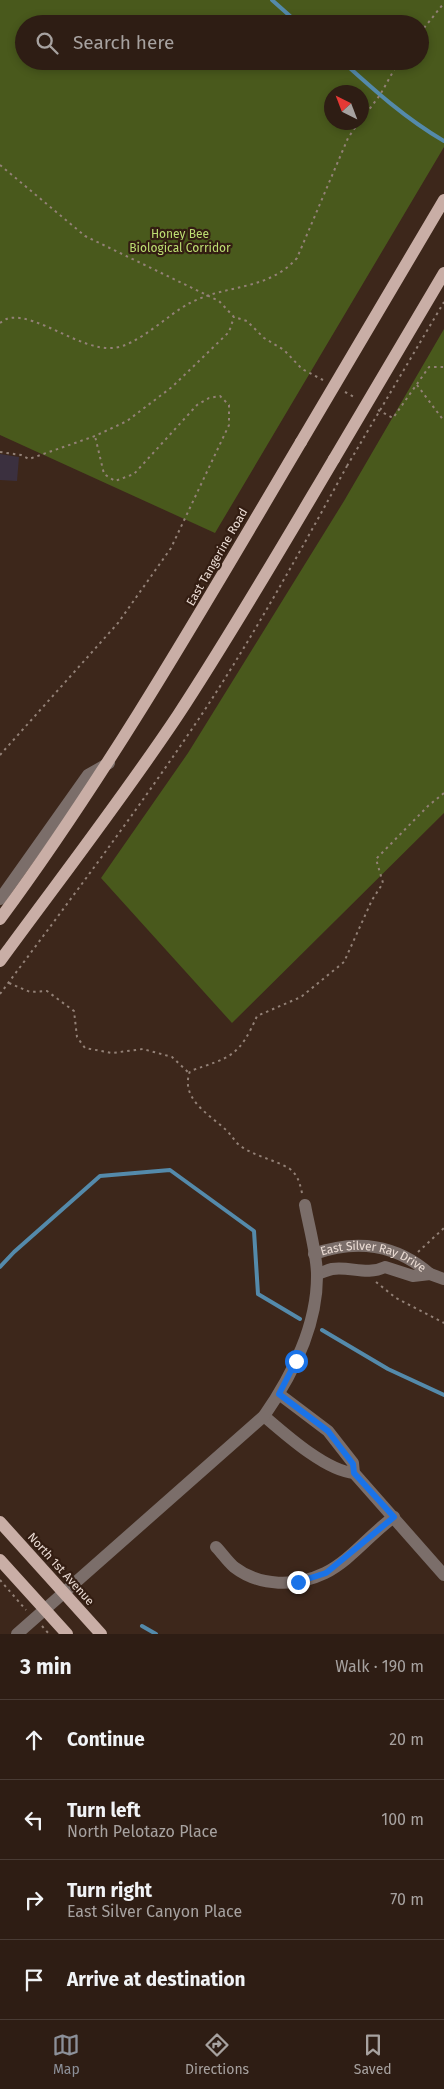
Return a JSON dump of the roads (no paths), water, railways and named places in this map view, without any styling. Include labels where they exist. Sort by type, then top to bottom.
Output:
[{"type":"main road","name":"East Tangerine Road","points":[[0,919],[109,763],[173,660],[444,200]]},
{"type":"main road","points":[[0,960],[118,800],[214,659],[444,273]]},
{"type":"main road","name":"North 1st Avenue","points":[[0,1522],[101,1634]]},
{"type":"main road","points":[[0,1560],[67,1634]]},
{"type":"street","points":[[0,899],[88,775],[109,763]]},
{"type":"street","points":[[17,1634],[264,1416],[279,1394],[306,1336],[317,1274],[305,1205]]},
{"type":"street","name":"East Silver Ray Drive","points":[[314,1254],[332,1247],[377,1245],[410,1260],[430,1274],[444,1279]]},
{"type":"street","name":"East Silver Ray Drive","points":[[317,1274],[333,1269],[372,1271],[385,1267],[412,1276],[430,1274]]},
{"type":"street","points":[[279,1394],[328,1431],[353,1464],[354,1473],[444,1575]]},
{"type":"street","points":[[264,1416],[307,1451],[342,1472],[354,1473]]},
{"type":"street","points":[[216,1547],[233,1566],[248,1576],[274,1584],[298,1582],[326,1573],[394,1517]]},
{"type":"waterway","points":[[272,0],[289,15]]},
{"type":"waterway","points":[[352,70],[403,114],[444,141]]},
{"type":"waterway","points":[[0,1267],[14,1252],[100,1176],[170,1170],[254,1231],[258,1294],[300,1319]]},
{"type":"waterway","points":[[322,1330],[388,1369],[444,1395]]},
{"type":"waterway","points":[[142,1626],[156,1634]]},
{"type":"park label","name":"Honey Bee Biological Corridor","points":[[180,241]]}]
